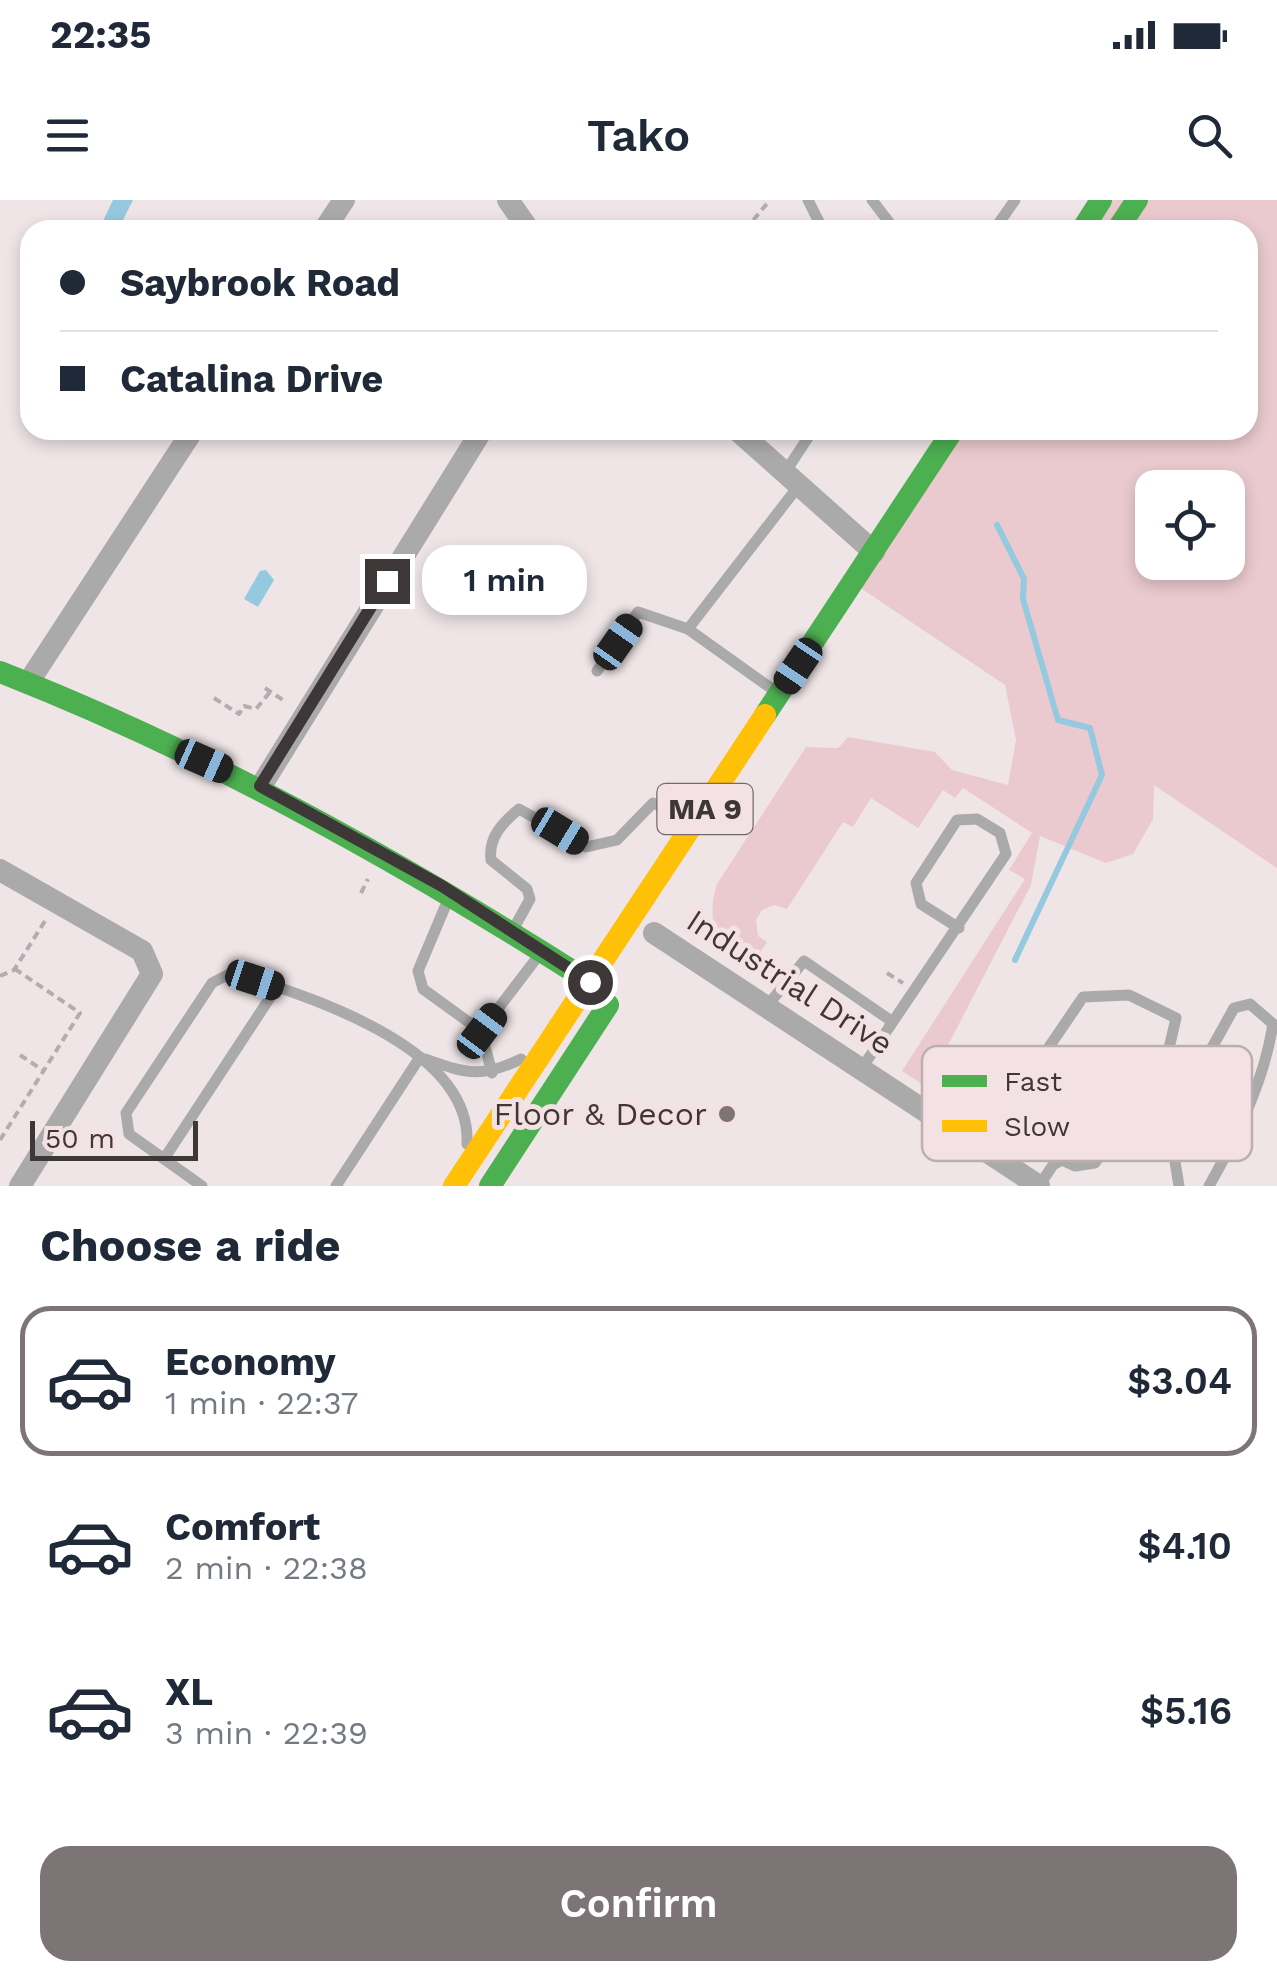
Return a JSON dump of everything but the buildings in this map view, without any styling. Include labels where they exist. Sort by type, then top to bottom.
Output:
[{"type":"main road","name":"MA 9","points":[[460,1177],[874,552],[960,440]]},
{"type":"main road","name":"MA 9","points":[[886,575],[961,440]]},
{"type":"main road","points":[[0,672],[260,786],[451,892],[590,982]]},
{"type":"main road","points":[[490,1186],[622,983]]},
{"type":"street","points":[[28,682],[186,440]]},
{"type":"street","points":[[260,786],[476,440]]},
{"type":"street","points":[[749,440],[874,552]]},
{"type":"street","points":[[0,870],[142,951],[152,974],[20,1186]]},
{"type":"street","name":"Industrial Drive","points":[[654,933],[922,1107]]},
{"type":"street","name":"Industrial Drive","points":[[1003,1161],[1039,1186]]},
{"type":"lane","points":[[872,200],[887,220]]},
{"type":"lane","points":[[688,629],[793,478],[808,440]]},
{"type":"lane","points":[[598,670],[638,612],[688,629],[780,695]]},
{"type":"lane","points":[[512,931],[530,899],[527,889],[491,860],[489,846],[504,822],[519,809],[586,847],[617,840],[654,803],[696,823]]},
{"type":"lane","points":[[862,1068],[958,928],[1006,854],[1000,834],[977,819],[957,820],[916,883],[921,904],[958,928]]},
{"type":"lane","points":[[451,892],[418,972],[423,989],[482,1031],[492,1073]]},
{"type":"lane","points":[[482,1031],[542,951]]},
{"type":"lane","points":[[767,1006],[804,961],[890,1020],[890,1026]]},
{"type":"lane","points":[[202,1186],[129,1134],[126,1113],[212,983],[233,972],[356,1018],[420,1058],[455,1090],[468,1122],[460,1177]]},
{"type":"lane","points":[[164,1159],[278,987]]},
{"type":"lane","points":[[1050,1046],[1084,996],[1129,995],[1176,1018],[1170,1046]]},
{"type":"lane","points":[[1213,1046],[1234,1008],[1250,1004],[1272,1024],[1268,1052],[1252,1097]]},
{"type":"lane","points":[[420,1058],[464,1073],[492,1073],[547,1046]]},
{"type":"lane","points":[[336,1186],[420,1058]]},
{"type":"lane","points":[[1039,1186],[1052,1164],[1060,1161]]},
{"type":"lane","points":[[1064,1161],[1075,1166],[1095,1161]]},
{"type":"lane","points":[[1175,1161],[1180,1186]]},
{"type":"lane","points":[[1209,1186],[1222,1161]]},
{"type":"path","points":[[753,220],[770,200]]},
{"type":"path","points":[[214,698],[239,714],[244,706],[256,709],[268,690],[287,702]]},
{"type":"path","points":[[0,976],[16,968],[46,920],[34,913]]},
{"type":"path","points":[[0,1140],[80,1012],[16,968]]},
{"type":"path","points":[[20,1055],[44,1071]]},
{"type":"path","points":[[0,1125],[6,1130]]},
{"type":"shaded area","points":[[1108,200],[1277,200],[1277,868],[1154,785],[1153,819],[1133,854],[1106,863],[1040,836],[1031,885],[948,1046],[922,1046],[922,1084],[902,1071],[1025,879],[1009,870],[1032,833],[963,788],[955,798],[943,790],[918,828],[871,798],[853,827],[843,822],[787,909],[774,905],[762,910],[756,920],[758,936],[767,942],[754,963],[774,976],[768,980],[722,941],[713,917],[713,901],[717,884],[806,747],[838,748],[848,737],[935,752],[952,770],[1008,785],[1016,740],[1005,685],[853,583],[948,440],[1258,440],[1258,220],[1095,220]]},
{"type":"water","points":[[113,200],[133,200],[123,220],[103,220]]},
{"type":"water","points":[[266,570],[274,580],[258,607],[244,599],[260,571]]},
{"type":"waterway","points":[[997,525],[1024,579],[1023,599],[1058,720],[1090,728],[1102,775],[1015,960]]},
{"type":"traffic: fast","points":[[1088,220],[1101,200]]},
{"type":"traffic: fast","points":[[1124,220],[1137,200]]},
{"type":"traffic: fast","points":[[765,715],[946,440]]},
{"type":"traffic: fast","points":[[0,672],[229,774],[447,894],[590,982]]},
{"type":"traffic: fast","points":[[490,1186],[608,1005]]},
{"type":"traffic: slow","points":[[454,1186],[765,715]]},
{"type":"place","name":"Floor & Decor","points":[[727,1114]]},
{"type":"route","points":[[387,581],[260,786],[442,886],[590,982]]}]
